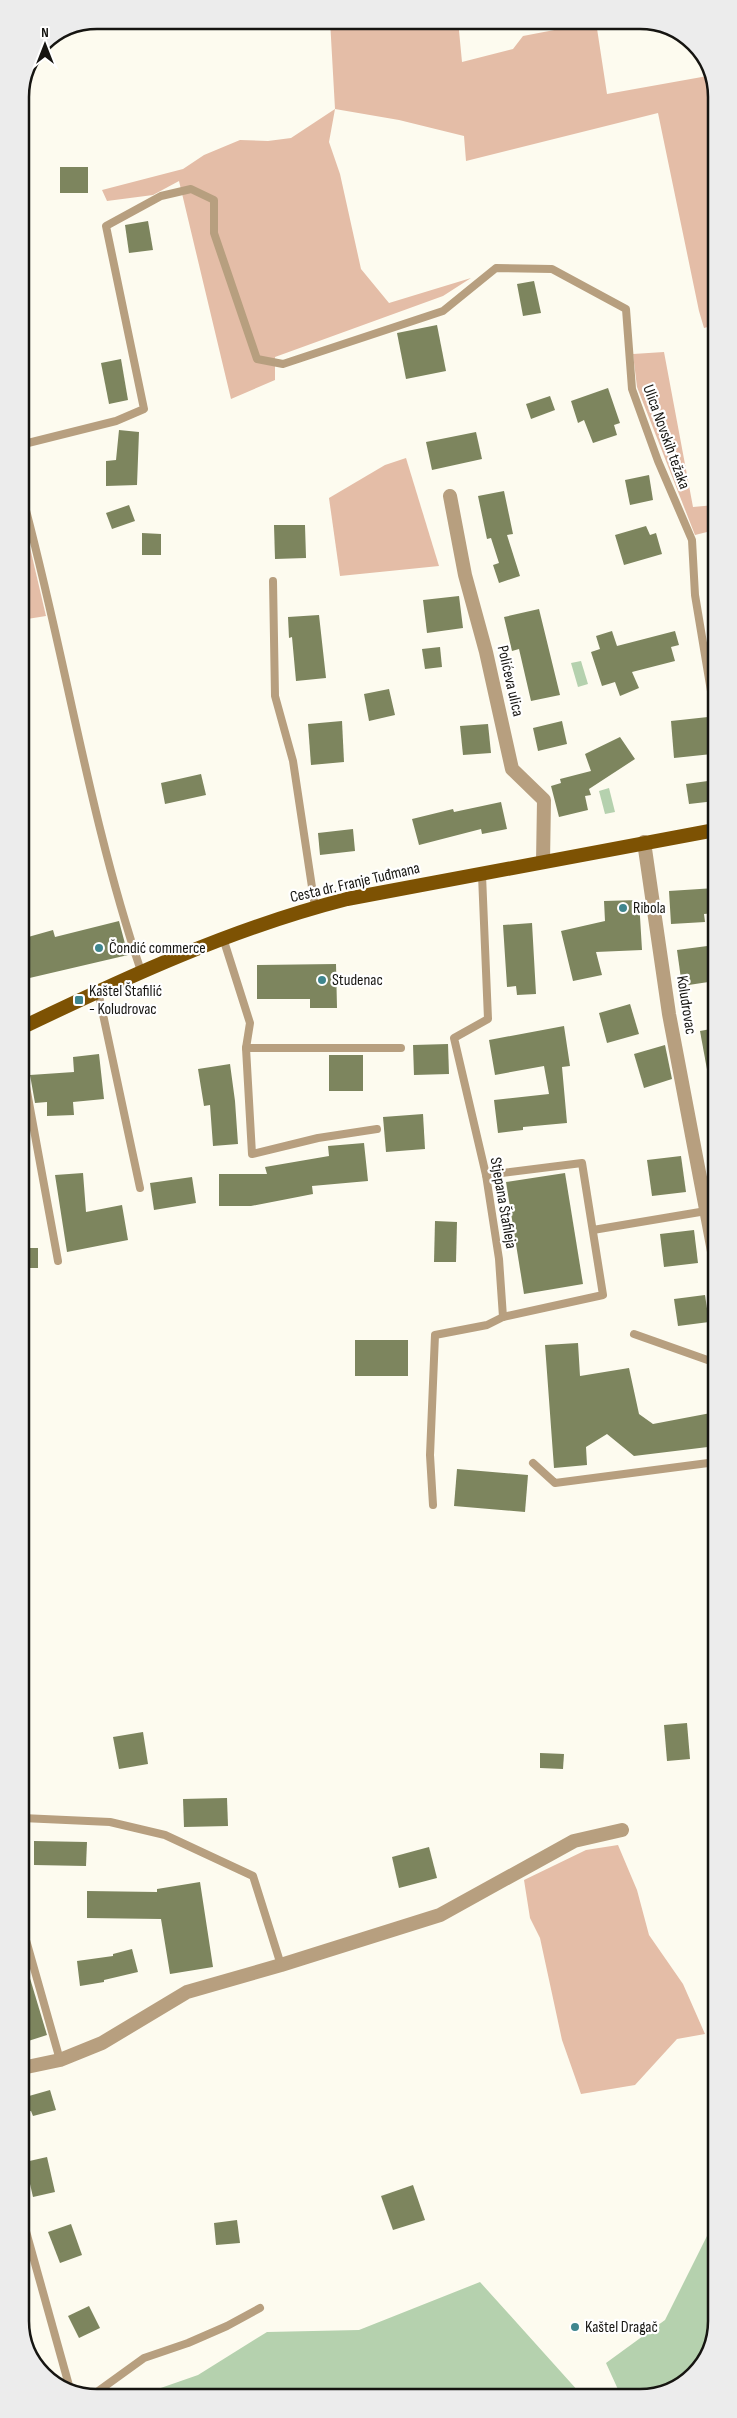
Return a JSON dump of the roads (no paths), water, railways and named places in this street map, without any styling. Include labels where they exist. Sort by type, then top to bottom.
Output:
[{"type":"main road","name":"Cesta dr. Franje Tuđmana","points":[[29,1024],[141,971],[223,938],[315,907],[347,899],[708,831]]},
{"type":"street","name":"Polićeva ulica","points":[[450,496],[465,576],[486,652],[512,769],[544,800],[543,862]]},
{"type":"street","name":"Koludrovac","points":[[644,842],[669,1014],[708,1221]]},
{"type":"street","points":[[29,2067],[60,2060],[102,2043],[187,1992],[281,1966],[440,1915],[574,1841],[622,1830]]},
{"type":"lane","name":"Ulica Novskih težaka","points":[[29,443],[116,421],[144,409],[106,226],[161,196],[191,189],[214,200],[214,233],[257,359],[283,364],[443,312],[496,268],[552,269],[626,309],[632,389],[658,461],[692,540],[695,595],[708,673]]},
{"type":"lane","points":[[29,520],[67,691],[141,971]]},
{"type":"lane","points":[[273,581],[275,696],[293,761],[315,907]]},
{"type":"lane","name":"Stjepana Štafileja","points":[[482,875],[488,1019],[454,1038],[486,1175],[499,1260],[503,1317]]},
{"type":"lane","points":[[223,938],[250,1022],[246,1048],[252,1154],[318,1138],[377,1129]]},
{"type":"lane","points":[[98,991],[140,1188]]},
{"type":"lane","points":[[246,1048],[401,1048]]},
{"type":"lane","points":[[29,1103],[58,1261]]},
{"type":"lane","points":[[433,1506],[430,1455],[435,1335],[487,1325],[503,1317],[603,1295],[582,1163],[486,1175]]},
{"type":"lane","points":[[593,1230],[706,1211]]},
{"type":"lane","points":[[634,1334],[708,1359]]},
{"type":"lane","points":[[534,1463],[555,1483],[708,1463]]},
{"type":"lane","points":[[29,1818],[110,1822],[165,1835],[254,1876],[281,1966]]},
{"type":"lane","points":[[29,1951],[60,2060]]},
{"type":"lane","points":[[29,2243],[68,2383]]},
{"type":"lane","points":[[101,2389],[144,2358],[196,2340],[260,2308]]},
{"type":"place","name":"Ribola","points":[[623,908]]},
{"type":"place","name":"Čondić commerce","points":[[99,948]]},
{"type":"place","name":"Studenac","points":[[322,980]]},
{"type":"place","name":"Kaštel Štafilić - Koludrovac","points":[[79,1000]]},
{"type":"place","name":"Kaštel Dragač","points":[[575,2327]]}]
